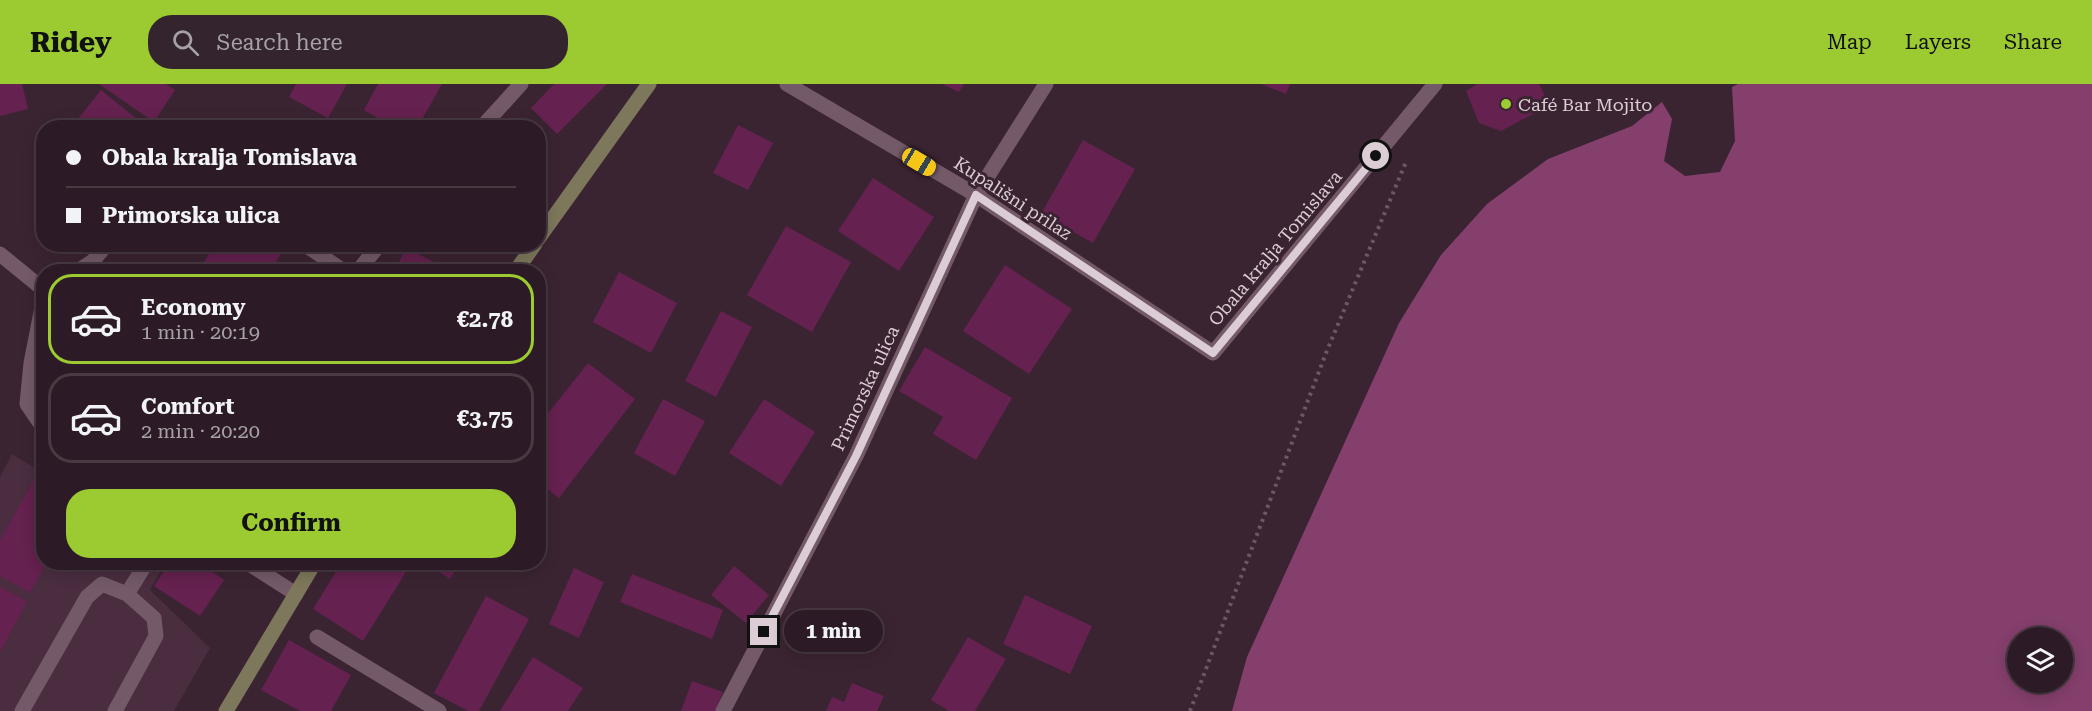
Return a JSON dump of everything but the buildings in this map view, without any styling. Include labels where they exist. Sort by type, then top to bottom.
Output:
[{"type":"main road","points":[[546,228],[649,84]]},
{"type":"main road","points":[[226,711],[310,570]]},
{"type":"street","points":[[488,120],[521,84]]},
{"type":"street","name":"Kupališni prilaz","points":[[787,84],[976,195],[1213,353]]},
{"type":"street","name":"Primorska ulica","points":[[723,711],[856,456],[976,195],[1046,84]]},
{"type":"street","name":"Obala kralja Tomislava","points":[[1213,353],[1435,84]]},
{"type":"street","points":[[88,264],[100,252]]},
{"type":"street","points":[[316,252],[333,264]]},
{"type":"street","points":[[364,264],[373,252]]},
{"type":"street","points":[[0,254],[36,283]]},
{"type":"street","points":[[36,338],[27,404],[36,417]]},
{"type":"street","points":[[127,594],[142,570]]},
{"type":"street","points":[[258,570],[296,594]]},
{"type":"street","points":[[22,711],[87,597],[102,584],[127,594],[154,618],[156,636],[115,711]]},
{"type":"street","points":[[317,637],[439,711]]},
{"type":"path","points":[[1190,711],[1326,353],[1407,159]]},
{"type":"shaded area","points":[[1738,84],[2092,84],[2092,711],[1232,711],[1247,657],[1399,323],[1441,255],[1487,204],[1548,159],[1632,126],[1662,102],[1672,119],[1664,161],[1685,176],[1720,172],[1735,141],[1732,87]]},
{"type":"shaded area","points":[[12,454],[36,469],[36,570],[161,570],[150,590],[210,648],[174,711],[0,711],[0,477]]},
{"type":"place","name":"Café Bar Mojito","points":[[1506,104]]},
{"type":"route","points":[[764,632],[856,456],[976,195],[1213,353],[1376,156]]}]
